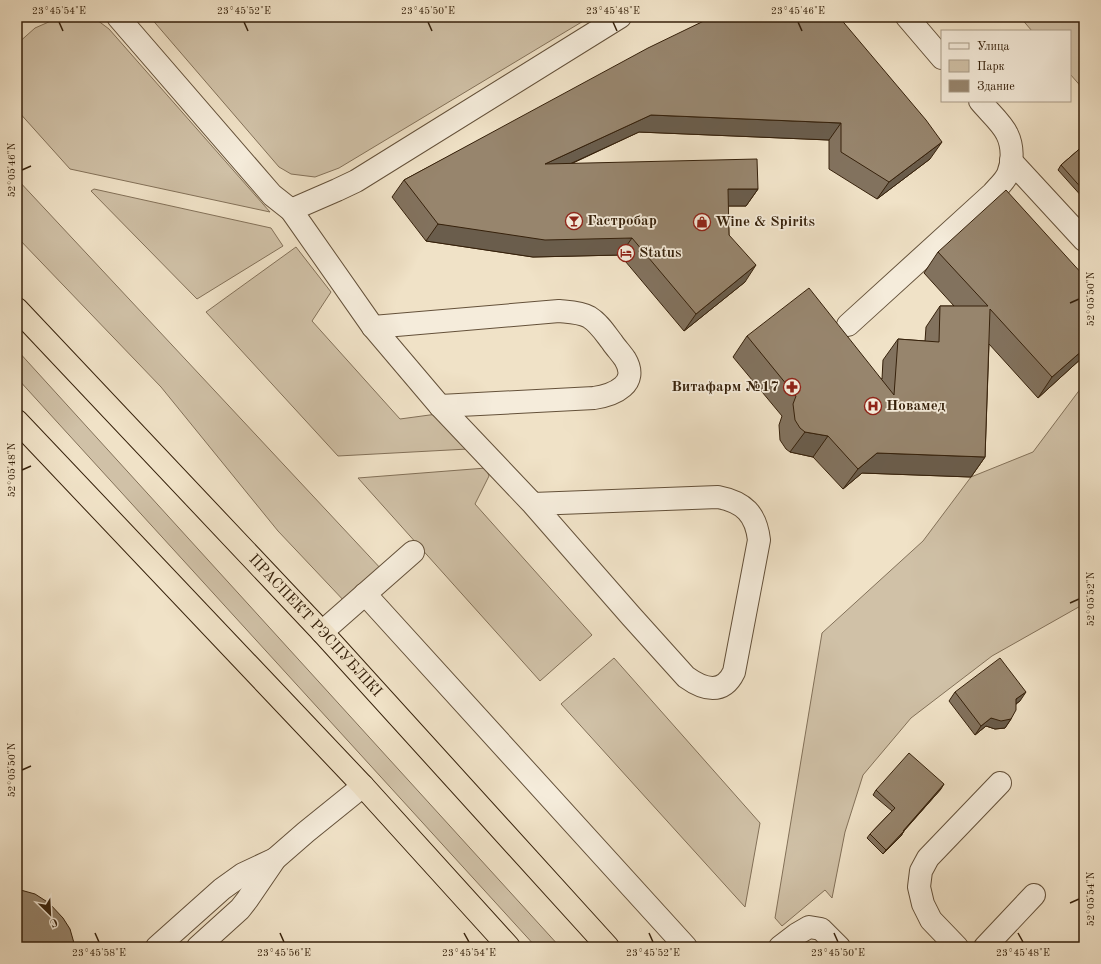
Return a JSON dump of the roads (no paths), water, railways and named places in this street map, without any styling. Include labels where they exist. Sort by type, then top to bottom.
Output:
[{"type":"highway","name":"ПРАСПЕКТ РЭСПУБЛІКІ","points":[[17,309],[322,632],[608,947]]},
{"type":"highway","points":[[17,421],[363,786],[509,947]]},
{"type":"lane","points":[[118,17],[272,195],[291,210],[373,327],[440,406],[533,504],[686,677],[695,684],[705,688],[724,686],[730,680],[734,672],[759,540],[754,520],[741,505],[730,499],[718,497],[533,504]]},
{"type":"lane","points":[[291,210],[356,181],[620,17]]},
{"type":"lane","points":[[907,17],[941,57]]},
{"type":"lane","points":[[848,325],[993,193],[1002,184],[1008,174],[1011,161],[1011,148],[1007,134],[981,102]]},
{"type":"lane","points":[[1011,161],[1084,240]]},
{"type":"lane","points":[[373,327],[559,311],[575,312],[588,317],[598,324],[626,360],[629,371],[628,381],[619,390],[607,396],[594,398],[440,406]]},
{"type":"lane","points":[[322,632],[413,552]]},
{"type":"lane","points":[[365,594],[686,947]]},
{"type":"lane","points":[[957,947],[931,920],[923,904],[919,887],[921,871],[928,858],[1000,783]]},
{"type":"lane","points":[[198,947],[247,900],[275,859],[363,786]]},
{"type":"lane","points":[[157,947],[222,889],[243,874],[275,859]]},
{"type":"lane","points":[[985,947],[1034,895]]},
{"type":"lane","points":[[780,947],[809,927],[821,929],[839,947]]},
{"type":"place","name":"Гастробар","points":[[574,221]]},
{"type":"place","name":"Wine & Spirits","points":[[702,222]]},
{"type":"place","name":"Status","points":[[626,253]]},
{"type":"place","name":"Витафарм №17","points":[[792,387]]},
{"type":"place","name":"Новамед","points":[[873,406]]}]
